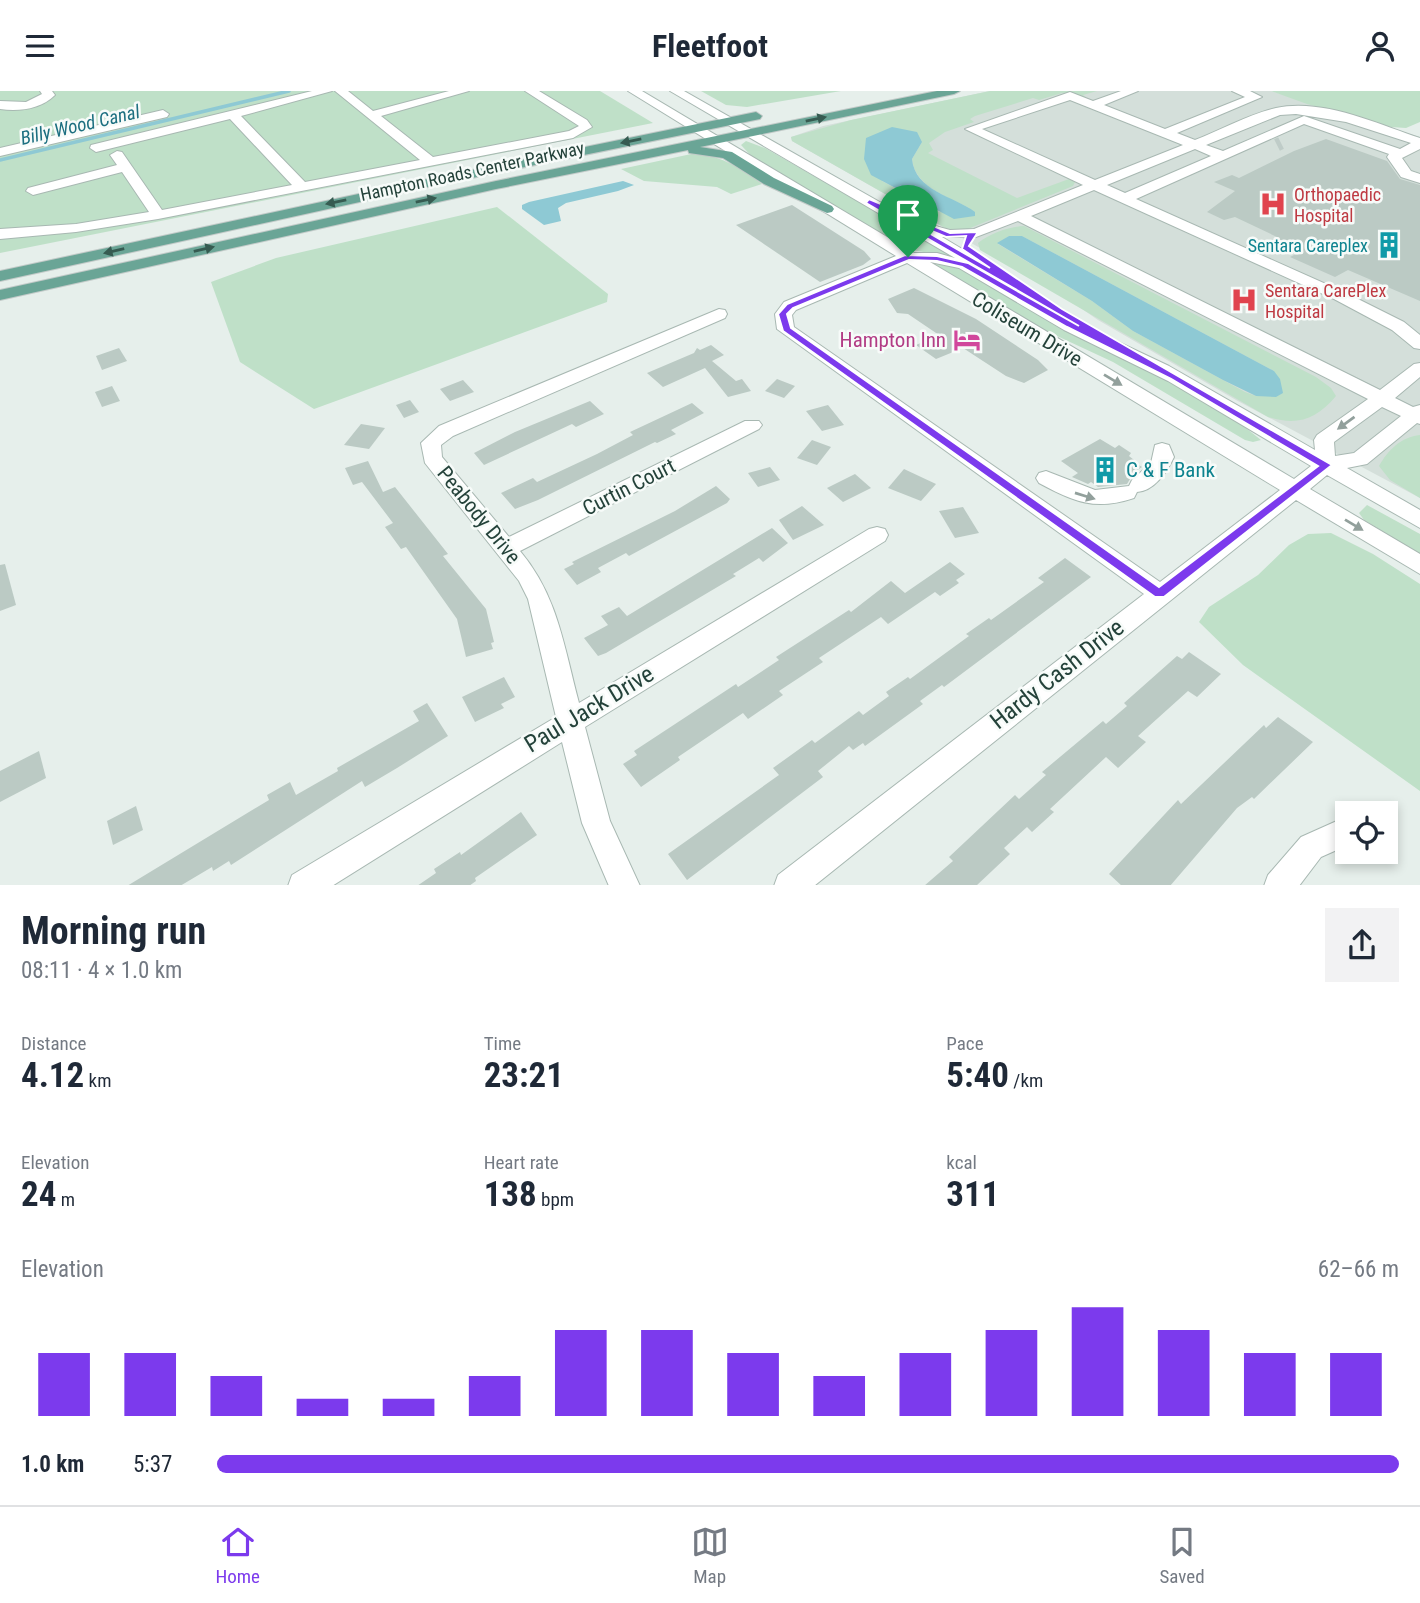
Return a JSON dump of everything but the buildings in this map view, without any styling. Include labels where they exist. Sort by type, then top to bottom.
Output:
[{"type":"main road","name":"Hampton Roads Center Parkway","points":[[0,297],[495,185],[954,91]]},
{"type":"main road","name":"Hampton Roads Center Parkway","points":[[0,274],[775,112]]},
{"type":"main road","points":[[495,185],[674,152],[705,150],[727,155],[769,181],[827,209]]},
{"type":"street","points":[[158,215],[125,167],[103,147],[326,91]]},
{"type":"street","points":[[341,91],[431,162]]},
{"type":"street","points":[[371,115],[463,91]]},
{"type":"street","points":[[1,234],[76,228],[158,215],[573,134],[586,127],[531,91]]},
{"type":"street","name":"Coliseum Drive","points":[[634,91],[1420,565]]},
{"type":"street","name":"Coliseum Drive","points":[[676,91],[1420,520]]},
{"type":"street","points":[[1092,105],[1132,91]]},
{"type":"street","points":[[1166,133],[1256,97],[1238,91]]},
{"type":"street","points":[[0,105],[18,107],[35,103],[47,98],[51,92]]},
{"type":"street","points":[[1223,156],[1070,96],[971,129],[1374,313],[1398,325],[1420,344]]},
{"type":"street","points":[[1271,99],[1294,109],[1330,115],[1420,143]]},
{"type":"street","points":[[1271,99],[1304,120],[1401,154]]},
{"type":"street","points":[[1059,311],[965,247],[968,239],[976,233],[1195,144],[1271,99]]},
{"type":"street","points":[[0,152],[163,114]]},
{"type":"street","points":[[232,114],[302,187]]},
{"type":"street","points":[[1126,198],[1247,144],[1278,140],[1304,120]]},
{"type":"street","points":[[1405,137],[1420,130]]},
{"type":"street","points":[[1420,143],[1394,157],[1406,174],[1420,179]]},
{"type":"street","points":[[33,191],[125,167]]},
{"type":"street","points":[[869,202],[949,235],[976,233]]},
{"type":"street","points":[[1019,216],[1381,398],[1418,415],[1360,459],[1326,465],[1324,440],[1381,398],[1420,368]]},
{"type":"street","points":[[1159,593],[792,334],[786,329],[784,309],[908,257],[937,258],[965,265],[1070,325],[1175,377]]},
{"type":"street","points":[[786,318],[890,274],[914,272],[938,275]]},
{"type":"street","name":"Peabody Drive","points":[[625,885],[596,823],[583,780],[540,599],[527,575],[432,458],[431,443],[446,431],[719,314]]},
{"type":"street","name":"Curtin Court","points":[[506,548],[752,425]]},
{"type":"street","points":[[1046,478],[1092,499],[1109,501],[1133,489],[1159,467],[1164,457],[1162,450]]},
{"type":"street","name":"Hardy Cash Drive","points":[[789,885],[1326,465]]},
{"type":"street","name":"Paul Jack Drive","points":[[303,885],[877,535]]},
{"type":"street","points":[[1279,885],[1311,847],[1335,836]]},
{"type":"shaded area","name":"Sentara CarePlex Hospital","points":[[990,91],[1271,91],[1420,137],[1420,498],[1236,400],[1098,320],[1059,293],[792,141],[791,137],[823,126]]},
{"type":"green space","points":[[0,91],[600,91],[653,123],[0,253]]},
{"type":"green space","points":[[701,91],[841,91],[747,107],[726,105]]},
{"type":"green space","points":[[990,91],[1097,91],[1083,95],[1087,98],[1062,93],[1039,100],[1033,98],[975,116],[970,119],[974,122],[945,132],[929,143],[933,150],[928,153],[1017,198],[1069,179],[1075,182],[1073,186],[963,231],[945,228],[792,141],[791,137],[851,120]],"holes":[[[922,142],[912,159],[914,169],[926,184],[969,208],[939,212],[882,181]]]},
{"type":"green space","points":[[1271,91],[1420,91],[1420,122],[1406,128],[1391,127],[1307,104]]},
{"type":"green space","points":[[746,141],[765,148],[955,257],[911,250],[892,240],[753,158],[741,145]]},
{"type":"green space","points":[[696,153],[731,164],[762,184],[731,194],[717,187],[644,181],[621,169]]},
{"type":"green space","points":[[497,207],[608,294],[607,302],[314,409],[240,362],[211,282],[276,258]]},
{"type":"green space","points":[[1024,226],[1316,377],[1331,388],[1336,396],[1321,411],[1305,419],[1288,421],[1268,417],[980,250],[978,243],[983,239]],"holes":[[[1009,236],[1022,236],[1274,371],[1256,396],[1245,392],[1133,331],[1092,301],[998,244]]]},
{"type":"green space","points":[[937,264],[965,269],[1183,389],[1237,421],[1261,440],[1245,440],[1113,362],[1027,322],[934,266]]},
{"type":"green space","points":[[1420,435],[1420,498],[1390,480],[1379,466],[1396,445],[1407,438]]},
{"type":"green space","points":[[1367,505],[1420,534],[1420,554],[1364,520],[1359,513]]},
{"type":"green space","points":[[1331,533],[1373,554],[1420,584],[1420,791],[1243,665],[1199,622],[1209,607],[1258,575],[1289,545],[1308,534]]},
{"type":"water","points":[[892,127],[917,132],[922,142],[912,159],[920,179],[975,212],[975,216],[954,219],[871,175],[864,159],[866,138]]},
{"type":"water","points":[[623,181],[634,185],[566,203],[558,208],[561,221],[544,225],[522,209],[522,205],[529,202]]},
{"type":"water","points":[[1009,236],[1022,236],[1274,371],[1280,379],[1283,393],[1276,397],[1256,396],[1133,331],[1092,301],[997,243]]},
{"type":"waterway","name":"Billy Wood Canal","points":[[0,160],[289,91]]},
{"type":"tunnel","points":[[1277,145],[1281,143]]},
{"type":"place","name":"Orthopaedic Hospital","points":[[1273,204]]},
{"type":"place","name":"Sentara Careplex","points":[[1389,245]]},
{"type":"place","name":"Sentara CarePlex Hospital","points":[[1244,300]]},
{"type":"place","name":"Hampton Inn","points":[[967,340]]},
{"type":"place","name":"C & F Bank","points":[[1105,470]]},
{"type":"route","points":[[908,257],[784,309],[786,329],[1159,593],[1326,465],[1175,377],[1059,311],[965,247],[968,239],[976,233],[949,235],[869,202],[1059,311],[1117,344],[1175,377],[1070,325],[965,265],[937,258],[908,257]]}]
